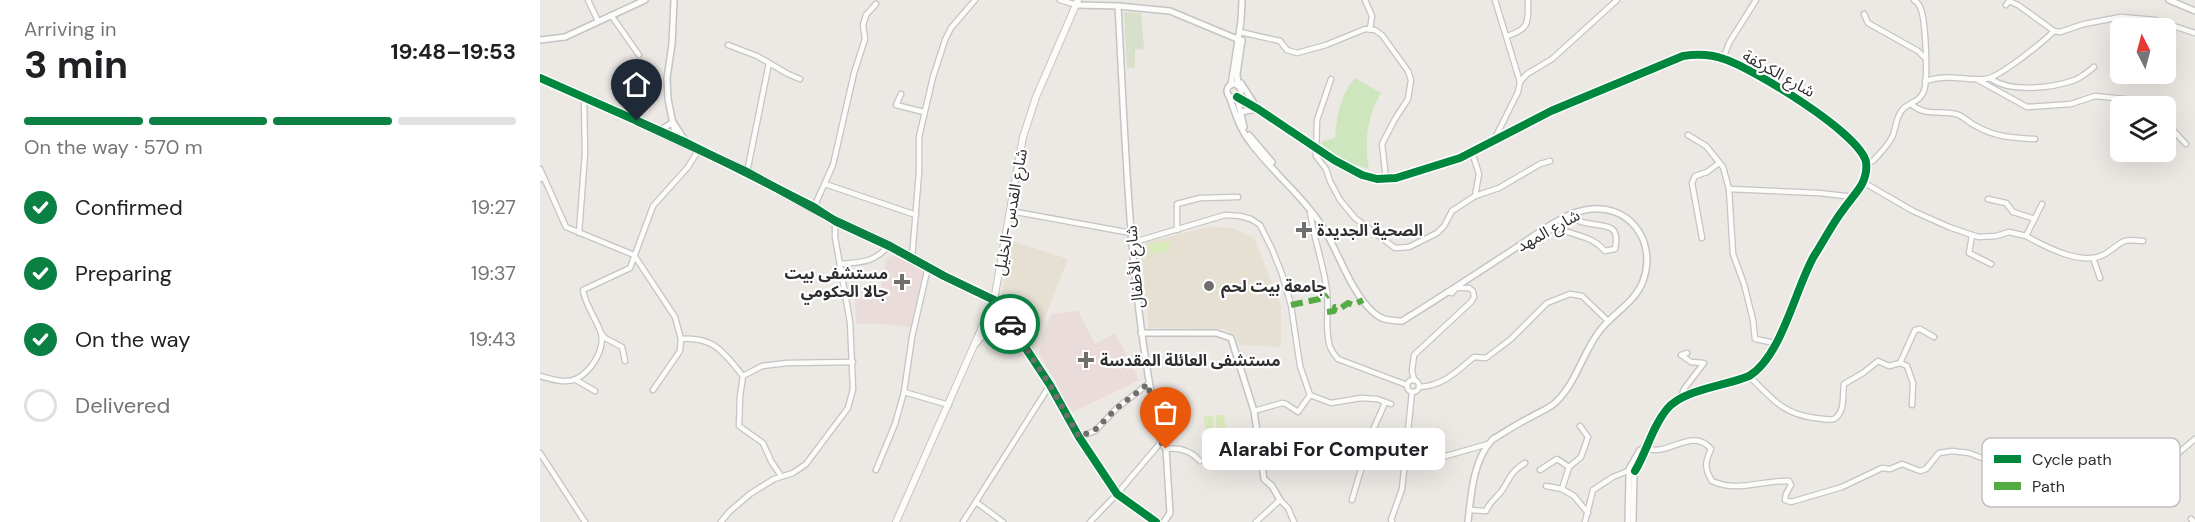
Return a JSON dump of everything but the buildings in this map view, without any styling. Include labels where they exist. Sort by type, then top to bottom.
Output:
[{"type":"main road","name":"شارع القدس-الخليل","points":[[896,522],[994,300],[1023,137],[1036,97],[1078,3]]},
{"type":"street","points":[[588,0],[598,21]]},
{"type":"street","points":[[540,40],[565,38],[645,0]]},
{"type":"street","points":[[672,0],[674,16],[667,78],[673,135]]},
{"type":"street","points":[[912,258],[919,172],[919,137],[924,112],[945,40],[951,28],[975,0]]},
{"type":"street","points":[[1060,0],[1170,11],[1239,40]]},
{"type":"street","points":[[1239,40],[1237,74],[1240,93],[1237,97],[1229,96],[1227,92],[1231,85],[1239,40],[1242,0]]},
{"type":"street","points":[[1365,0],[1372,16],[1370,29]]},
{"type":"street","points":[[1494,140],[1518,92],[1520,81],[1520,74],[1510,52],[1495,0]]},
{"type":"street","points":[[1507,36],[1522,30],[1528,23],[1528,0]]},
{"type":"street","points":[[1520,81],[1552,59],[1617,0]]},
{"type":"street","points":[[1723,59],[1729,43],[1756,0]]},
{"type":"street","points":[[1646,448],[1666,410],[1680,399],[1749,376],[1756,371],[1775,343],[1786,323],[1809,265],[1832,226],[1863,182],[1866,162],[1873,161],[1889,143],[1903,108],[1917,101],[1924,92],[1927,70],[1924,19],[1920,5],[1914,0]]},
{"type":"street","points":[[1920,5],[1924,0]]},
{"type":"street","points":[[2169,0],[2195,11]]},
{"type":"street","points":[[2006,4],[2009,1],[2020,2],[2054,31],[2060,32],[2092,22],[2121,17],[2155,20],[2195,33]]},
{"type":"street","points":[[814,207],[833,165],[854,73],[865,39],[863,24],[866,15],[876,4]]},
{"type":"street","name":"شارع الأطفال","points":[[1118,6],[1131,243],[1148,384],[1161,442],[1166,449]]},
{"type":"street","points":[[1864,14],[1868,23],[1909,45],[1925,58]]},
{"type":"street","points":[[612,15],[639,55]]},
{"type":"street","points":[[1240,32],[1280,41],[1287,50],[1297,53],[1370,29],[1382,35],[1408,71],[1411,80],[1408,99],[1395,118],[1383,144],[1386,179]]},
{"type":"street","points":[[1991,79],[2011,67],[2054,31]]},
{"type":"street","points":[[728,45],[757,56],[800,79]]},
{"type":"street","name":"شارع الكركفة","points":[[1237,97],[1334,160],[1362,175],[1386,179],[1420,171],[1472,152],[1551,111],[1683,56],[1706,54],[1741,65],[1815,109],[1859,148],[1866,162]]},
{"type":"street","points":[[747,172],[769,63]]},
{"type":"street","points":[[1925,81],[1941,76],[1961,77],[1978,80],[1991,79],[2012,86],[2039,88],[2075,80],[2094,67]]},
{"type":"street","points":[[1237,74],[1258,109]]},
{"type":"street","points":[[540,78],[584,99],[673,135],[814,207],[836,221],[994,300],[1117,494],[1156,522]]},
{"type":"street","points":[[1331,80],[1317,120],[1316,156],[1354,218],[1395,248],[1409,247],[1437,232],[1444,226],[1452,211],[1475,196],[1499,188],[1540,164],[1550,161]]},
{"type":"street","points":[[1978,80],[2027,107],[2071,104],[2095,96],[2110,98]]},
{"type":"street","points":[[1231,85],[1247,93]]},
{"type":"street","points":[[901,94],[896,105],[924,112]]},
{"type":"street","name":"شارع المهد","points":[[1229,96],[1239,125],[1250,142],[1324,228],[1358,292],[1371,311],[1383,320],[1402,321],[1569,216],[1585,210],[1604,209],[1615,212],[1634,224],[1644,238],[1647,271],[1643,284],[1594,339],[1569,386],[1556,403],[1488,444]]},
{"type":"street","name":"شارع المهد","points":[[1237,97],[1246,131],[1307,203],[1310,210]]},
{"type":"street","points":[[579,233],[585,153],[584,99]]},
{"type":"street","points":[[1911,104],[1917,109],[1937,114],[1963,116],[1972,124],[1991,134],[2008,138],[2035,139]]},
{"type":"street","points":[[1240,115],[1241,112],[1249,109],[1258,109]]},
{"type":"street","points":[[659,131],[673,122]]},
{"type":"street","points":[[673,122],[687,142]]},
{"type":"street","points":[[2176,134],[2186,144]]},
{"type":"street","points":[[1689,135],[1706,146],[1723,167],[1729,189],[1733,254],[1753,320],[1755,339],[1775,343]]},
{"type":"street","points":[[625,361],[622,347],[605,338],[601,333],[584,298],[583,290],[630,268],[652,206],[688,168],[699,149]]},
{"type":"street","points":[[1472,152],[1479,174],[1475,196]]},
{"type":"street","points":[[1702,238],[1692,183],[1695,176],[1707,172],[1719,163]]},
{"type":"street","points":[[540,169],[541,178],[559,209],[566,227],[634,255],[675,317],[681,339],[680,351],[653,390]]},
{"type":"street","points":[[1863,182],[1913,211],[1979,237],[1996,236],[2009,232],[2026,236],[2064,254],[2093,258],[2104,255],[2121,241],[2143,241]]},
{"type":"street","points":[[825,184],[916,215]]},
{"type":"street","points":[[1729,189],[1854,197]]},
{"type":"street","points":[[1177,230],[1177,204],[1200,198],[1238,197]]},
{"type":"street","points":[[1988,199],[2006,203],[2013,212],[2035,219]]},
{"type":"street","points":[[2026,236],[2042,204]]},
{"type":"street","points":[[1310,210],[1328,295],[1330,350],[1338,359],[1407,386],[1412,392]]},
{"type":"street","points":[[1011,212],[1131,233]]},
{"type":"street","points":[[1131,243],[1225,215],[1251,219],[1260,225],[1282,274],[1291,305],[1300,366],[1310,395]]},
{"type":"street","points":[[1538,234],[1558,228],[1570,234],[1592,239],[1598,242],[1605,251],[1615,249],[1617,242],[1613,228],[1584,223],[1569,216]]},
{"type":"street","points":[[721,522],[750,494],[806,464],[848,408],[853,389],[853,362],[850,322],[835,237],[836,221]]},
{"type":"street","points":[[1972,235],[1969,253],[1991,264]]},
{"type":"street","points":[[840,264],[871,261],[890,246]]},
{"type":"street","points":[[2093,258],[2100,278]]},
{"type":"street","points":[[876,470],[895,424],[904,392],[912,337],[928,267]]},
{"type":"street","points":[[1419,387],[1412,371],[1414,355],[1474,297],[1473,291],[1469,288],[1456,288],[1452,293],[1447,292]]},
{"type":"street","points":[[1419,387],[1430,387],[1446,381],[1474,357],[1486,358],[1511,339],[1547,303],[1570,294],[1582,296],[1608,321]]},
{"type":"street","points":[[974,348],[991,325],[1000,322],[1023,343]]},
{"type":"street","points":[[1900,363],[1915,330],[1920,329],[1934,337]]},
{"type":"street","points":[[576,380],[598,356],[602,346],[601,333]]},
{"type":"street","points":[[1141,333],[1216,333],[1231,338],[1254,411],[1263,476],[1288,508],[1294,522]]},
{"type":"street","points":[[681,339],[700,339],[721,349],[744,376]]},
{"type":"street","points":[[1680,399],[1684,389],[1704,363],[1691,362],[1681,355],[1687,353]]},
{"type":"street","points":[[1749,376],[1781,408],[1804,417],[1830,420],[1836,417],[1844,402],[1844,384],[1878,361],[1889,366],[1900,363],[1907,366],[1913,383],[1912,405]]},
{"type":"street","points":[[781,476],[763,443],[739,426],[740,396],[744,376],[762,366],[787,363],[853,362]]},
{"type":"street","points":[[540,376],[561,381],[576,380],[595,391]]},
{"type":"street","points":[[1407,386],[1410,381],[1414,380]]},
{"type":"street","points":[[1079,437],[1095,430],[1117,408],[1148,384]]},
{"type":"street","points":[[963,522],[1050,385]]},
{"type":"street","points":[[1412,392],[1416,392],[1419,387]]},
{"type":"street","points":[[904,392],[949,405]]},
{"type":"street","points":[[1390,521],[1402,489],[1412,392]]},
{"type":"street","points":[[1310,395],[1331,403],[1361,398],[1377,399],[1391,404]]},
{"type":"street","points":[[1254,411],[1282,403],[1298,412],[1310,395]]},
{"type":"street","points":[[1352,500],[1372,432],[1385,402]]},
{"type":"street","points":[[1562,489],[1569,467],[1581,457],[1588,437],[1580,426]]},
{"type":"street","points":[[2180,452],[2195,439]]},
{"type":"street","points":[[1628,522],[1631,472],[1640,450],[1668,448],[1686,440],[1703,442],[1711,449],[1705,464],[1706,472],[1712,481],[1743,487],[1765,482],[1789,481],[1791,485],[1785,498],[1791,502],[1842,488],[1882,468],[1890,469],[1902,464],[1920,471],[1926,468],[1938,453],[1952,451],[1982,458]]},
{"type":"street","points":[[1090,522],[1161,442]]},
{"type":"street","points":[[1406,452],[1446,456],[1488,444]]},
{"type":"street","points":[[1468,522],[1474,479],[1488,444]]},
{"type":"street","points":[[1164,522],[1170,513],[1166,449],[1173,448],[1190,452],[1200,461]]},
{"type":"street","points":[[540,453],[585,522]]},
{"type":"street","points":[[1540,470],[1557,459],[1569,467]]},
{"type":"street","points":[[1469,510],[1486,511],[1491,500],[1502,491],[1507,480],[1525,463]]},
{"type":"street","points":[[1585,522],[1590,495],[1597,486],[1631,472]]},
{"type":"street","points":[[1631,472],[1633,522]]},
{"type":"street","points":[[1546,486],[1562,489],[1574,496],[1588,513]]},
{"type":"street","points":[[1256,522],[1280,500]]},
{"type":"street","points":[[976,502],[1003,522]]},
{"type":"shaded area","name":"جامعة بيت لحم","points":[[1208,227],[1233,228],[1254,238],[1281,305],[1281,347],[1240,345],[1235,335],[1224,329],[1148,328],[1140,244]]},
{"type":"shaded area","points":[[1009,240],[1068,259],[1032,349],[1007,310],[1002,295]]},
{"type":"shaded area","name":"مستشفى بيت جالا الحكومي","points":[[894,255],[926,269],[912,327],[856,324],[855,296],[880,295],[886,259]]},
{"type":"shaded area","name":"مستشفى العائلة المقدسة","points":[[1078,311],[1095,344],[1115,333],[1139,380],[1073,412],[1066,404],[1056,381],[1038,353],[1051,314]]},
{"type":"green space","points":[[1124,12],[1141,13],[1144,49],[1135,50],[1135,68],[1127,68]]},
{"type":"green space","points":[[1355,78],[1381,93],[1368,130],[1369,169],[1353,164],[1323,147],[1321,142],[1335,138],[1342,99]]},
{"type":"green space","points":[[1169,241],[1170,251],[1149,254],[1148,244]]},
{"type":"green space","points":[[1216,415],[1224,415],[1226,433],[1217,433]]},
{"type":"green space","points":[[1204,416],[1213,416],[1214,434],[1206,434]]},
{"type":"marked path","points":[[1291,305],[1324,298],[1328,295]]},
{"type":"marked path","points":[[1327,312],[1334,311],[1335,307],[1341,308],[1348,303],[1353,305],[1363,300]]},
{"type":"cycle path","points":[[1237,97],[1334,160],[1362,175],[1377,179],[1396,178],[1460,158],[1551,111],[1688,55],[1714,56],[1738,65],[1803,103],[1845,135],[1859,150],[1866,162],[1864,179],[1814,256],[1787,321],[1770,353],[1749,376],[1694,392],[1674,402],[1657,423],[1635,471]]},
{"type":"cycle path","points":[[540,78],[687,143],[814,207],[835,221],[994,300],[1117,494],[1156,522]]},
{"type":"way so far","points":[[1010,324],[1050,385],[1079,437],[1095,430],[1117,408],[1148,384],[1161,442],[1166,449]]},
{"type":"place","name":"الصحية الجديدة","points":[[1304,230]]},
{"type":"place","name":"مستشفى بيت جالا الحكومي","points":[[902,282]]},
{"type":"place","name":"جامعة بيت لحم","points":[[1209,286]]},
{"type":"place","name":"مستشفى العائلة المقدسة","points":[[1086,360]]},
{"type":"place","name":"Alarabi For Computer","points":[[1166,449]]},
{"type":"route","points":[[637,121],[687,142],[747,172],[836,221],[994,300],[1010,324]]}]
